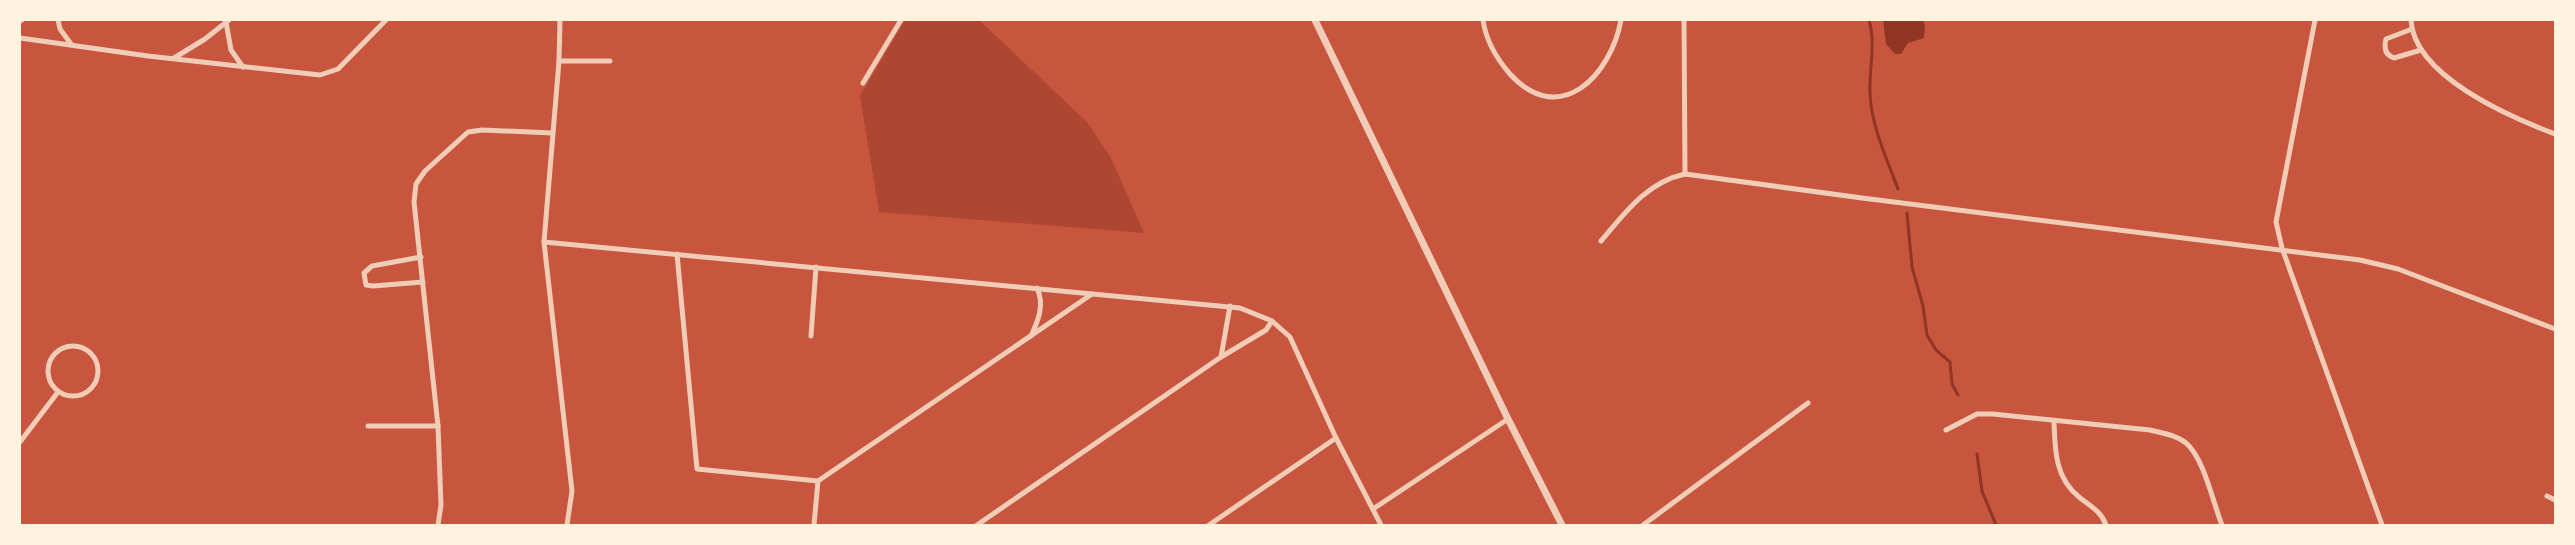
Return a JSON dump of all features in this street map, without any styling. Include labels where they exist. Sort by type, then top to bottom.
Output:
[{"type":"street","points":[[58,20],[60,29],[71,44]]},
{"type":"street","points":[[20,38],[312,75],[328,74],[344,64],[386,20]]},
{"type":"street","points":[[560,20],[559,60],[544,242],[572,491],[567,525]]},
{"type":"street","points":[[863,84],[901,20]]},
{"type":"street","points":[[1315,20],[1508,419],[1562,525]]},
{"type":"street","points":[[1483,20],[1485,34],[1503,66],[1526,89],[1534,94],[1554,98],[1573,93],[1597,75],[1609,58],[1618,35],[1621,20]]},
{"type":"street","points":[[1684,20],[1685,174]]},
{"type":"street","points":[[2315,20],[2276,222],[2282,248],[2311,323],[2382,525]]},
{"type":"street","points":[[2411,20],[2412,29],[2421,50],[2457,83],[2492,108],[2555,134]]},
{"type":"street","points":[[174,59],[206,39],[228,21]]},
{"type":"street","points":[[228,21],[231,50],[244,66]]},
{"type":"street","points":[[2412,29],[2386,38],[2386,51],[2394,58],[2421,50]]},
{"type":"street","points":[[559,60],[610,62]]},
{"type":"street","points":[[438,525],[440,506],[438,426],[414,202],[416,184],[425,171],[468,132],[482,130],[552,132]]},
{"type":"street","points":[[1601,241],[1643,194],[1660,182],[1685,174],[1862,198],[2282,248],[2378,264],[2555,329]]},
{"type":"street","points":[[544,242],[1230,306],[1254,312],[1272,321],[1290,337],[1336,438],[1381,525]]},
{"type":"street","points":[[677,254],[697,468],[818,481],[1092,294]]},
{"type":"street","points":[[421,257],[372,266],[364,273],[364,279],[366,285],[373,286],[423,282]]},
{"type":"street","points":[[811,336],[816,267]]},
{"type":"street","points":[[1030,337],[1040,312],[1040,297],[1037,288]]},
{"type":"street","points":[[1221,357],[1230,306]]},
{"type":"street","points":[[976,525],[1221,357],[1266,330],[1272,321]]},
{"type":"street","points":[[73,346],[88,351],[98,365],[96,383],[84,395],[75,397],[58,392],[49,379],[48,372],[52,356],[65,347],[73,346]]},
{"type":"street","points":[[20,442],[58,392]]},
{"type":"street","points":[[1643,525],[1808,404]]},
{"type":"street","points":[[1946,430],[1977,414],[2150,430],[2181,440],[2187,444],[2199,459],[2222,525]]},
{"type":"street","points":[[1373,509],[1508,419]]},
{"type":"street","points":[[2054,422],[2055,451],[2060,475],[2066,485],[2100,512],[2106,525]]},
{"type":"street","points":[[368,426],[438,426]]},
{"type":"street","points":[[1209,525],[1336,438]]},
{"type":"street","points":[[814,525],[818,481]]},
{"type":"street","points":[[2546,496],[2555,500]]},
{"type":"shaded area","points":[[905,20],[979,20],[1087,122],[1111,158],[1144,233],[879,212],[860,96]]},
{"type":"shaded area","points":[[1883,20],[1923,20],[1925,26],[1924,38],[1908,43],[1901,54],[1895,54],[1886,44]]},
{"type":"waterway","points":[[1869,20],[1872,38],[1870,93],[1873,118],[1898,189]]},
{"type":"waterway","points":[[1907,213],[1912,267],[1923,306],[1927,335],[1936,350],[1950,362],[1952,384],[1958,395]]},
{"type":"waterway","points":[[1977,454],[1982,491],[1996,525]]}]
